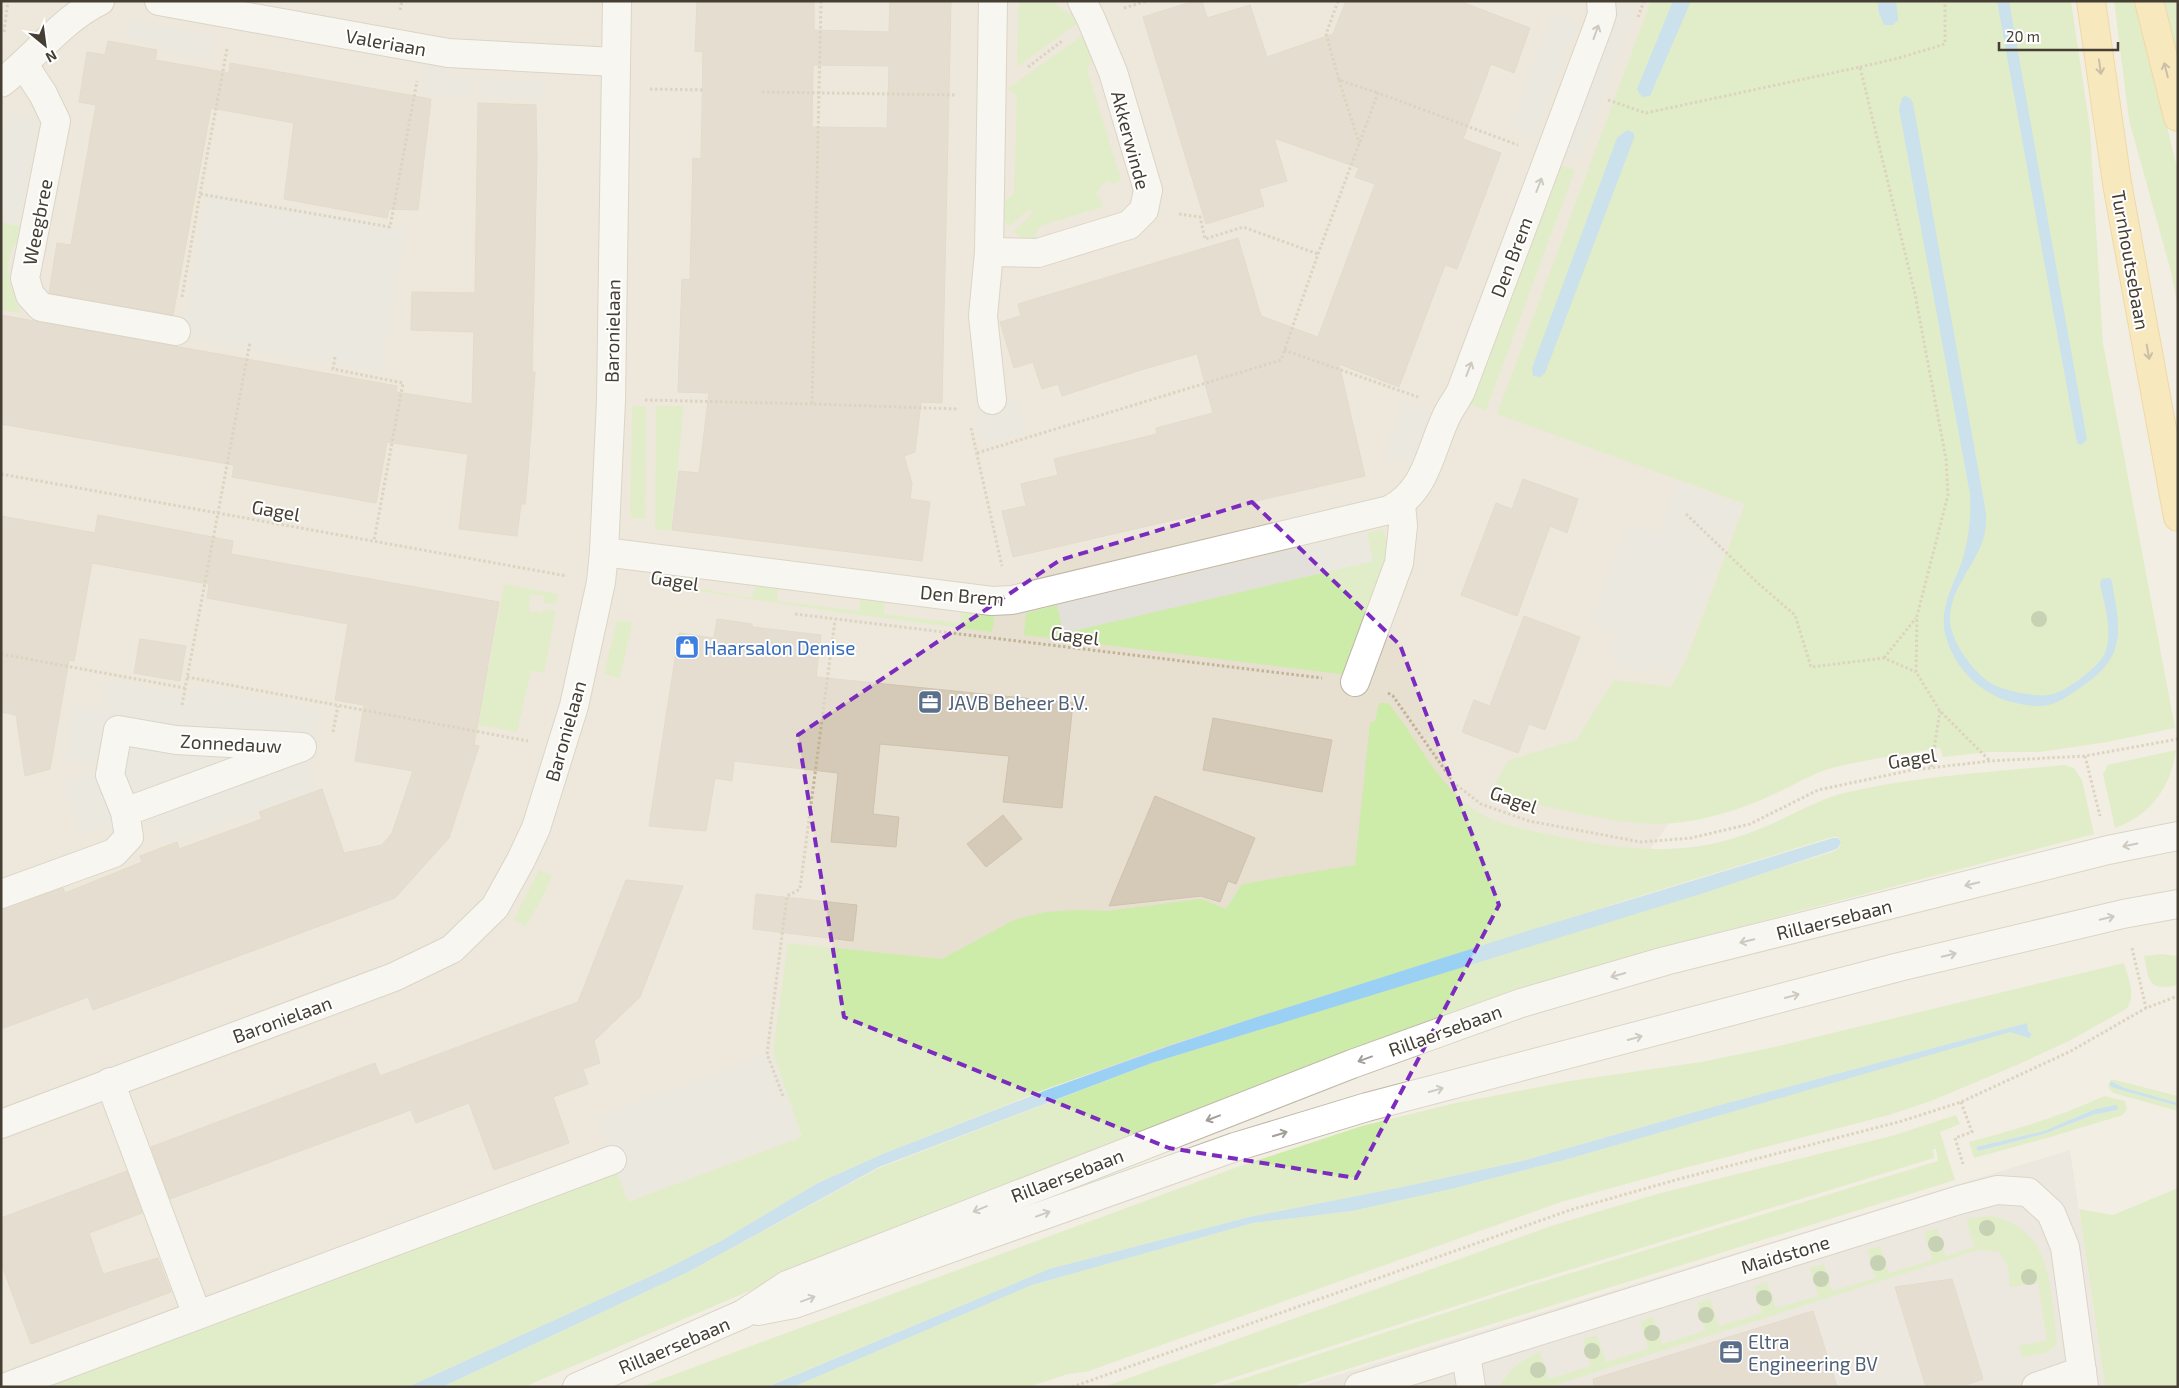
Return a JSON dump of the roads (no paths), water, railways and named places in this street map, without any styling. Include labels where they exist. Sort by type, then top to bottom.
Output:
[{"type":"main road","name":"Turnhoutsebaan","points":[[2091,1],[2117,183],[2178,517]]},
{"type":"main road","points":[[2149,1],[2178,117]]},
{"type":"street","points":[[1,83],[24,65],[81,10],[100,1]]},
{"type":"street","name":"Valeriaan","points":[[158,1],[423,49],[615,75]]},
{"type":"street","name":"Baronielaan","points":[[1,1124],[394,977],[452,949],[495,908],[536,828],[574,706],[601,582],[611,400],[617,1]]},
{"type":"street","points":[[992,400],[984,316],[989,252],[993,1]]},
{"type":"street","name":"Akkerwinde","points":[[989,252],[1038,253],[1129,225],[1144,210],[1148,190],[1113,72],[1082,1]]},
{"type":"street","name":"Den Brem","points":[[604,552],[992,601],[1012,600],[1389,510],[1401,504],[1423,478],[1450,411],[1461,392],[1598,26],[1602,14],[1601,1]]},
{"type":"street","name":"Weegbree","points":[[24,65],[43,94],[56,121],[26,278],[30,295],[42,307],[176,331]]},
{"type":"street","points":[[1355,682],[1399,563],[1403,526],[1401,504]]},
{"type":"street","name":"Zonnedauw","points":[[1,894],[114,853],[129,837],[125,812],[110,776],[118,730],[176,740],[302,747],[125,812]]},
{"type":"street","name":"Rillaersebaan","points":[[577,1387],[743,1314],[788,1285],[1352,1064],[1521,1004],[1675,959],[2108,850],[2178,836]]},
{"type":"street","name":"Rillaersebaan","points":[[743,1314],[794,1304],[1235,1147],[1367,1107],[1900,967],[2124,914],[2178,904]]},
{"type":"street","points":[[110,1082],[197,1315]]},
{"type":"street","points":[[6,1387],[612,1160]]},
{"type":"street","name":"Maidstone","points":[[1359,1387],[1972,1196],[1997,1190],[2028,1192],[2051,1213],[2065,1247],[2083,1379],[2036,1387]]},
{"type":"street","points":[[1466,1354],[1471,1387]]},
{"type":"water","points":[[1673,1],[1691,1],[1650,96],[1642,97],[1637,89]]},
{"type":"water","points":[[1877,1],[1896,1],[1898,20],[1893,25],[1884,25]]},
{"type":"water","points":[[1997,1],[2009,1],[2087,440],[2081,445],[2077,443]]},
{"type":"water","points":[[1905,96],[1910,98],[1913,103],[1986,513],[1982,543],[1959,585],[1951,607],[1950,619],[1954,638],[1965,658],[1980,675],[1996,686],[2015,692],[2036,695],[2048,695],[2058,692],[2085,675],[2099,662],[2105,653],[2108,628],[2100,585],[2101,579],[2110,578],[2112,581],[2118,626],[2117,644],[2114,652],[2101,671],[2088,682],[2052,704],[2040,706],[2024,705],[2008,701],[1981,687],[1960,666],[1946,637],[1944,627],[1945,608],[1962,561],[1968,536],[1970,494],[1899,109],[1902,98]]},
{"type":"water","points":[[1627,130],[1634,133],[1634,138],[1545,373],[1541,377],[1533,376],[1532,368],[1617,138]]},
{"type":"water","points":[[1838,838],[1841,842],[1838,848],[1834,850],[1707,892],[1152,1063],[879,1167],[688,1272],[442,1387],[408,1387],[664,1270],[719,1242],[818,1183],[885,1153],[1049,1089],[1254,1018],[1521,933]]},
{"type":"water","points":[[2027,1023],[2028,1031],[2032,1034],[2029,1038],[2010,1032],[1568,1159],[1451,1189],[1352,1211],[1253,1223],[1032,1285],[793,1387],[767,1387],[1049,1269],[1249,1217],[1522,1161],[1709,1108]]},
{"type":"water","points":[[2111,1081],[2125,1088],[2178,1103],[2178,1106],[2114,1088],[2109,1085]]},
{"type":"water","points":[[2116,1105],[2118,1107],[2117,1110],[2093,1115],[2044,1134],[1978,1151],[1976,1147],[2044,1131],[2093,1110]]},
{"type":"place","name":"Haarsalon Denise","points":[[687,647]]},
{"type":"place","name":"JAVB Beheer B.V.","points":[[930,702]]},
{"type":"place","name":"Eltra Engineering BV","points":[[1731,1352]]}]
